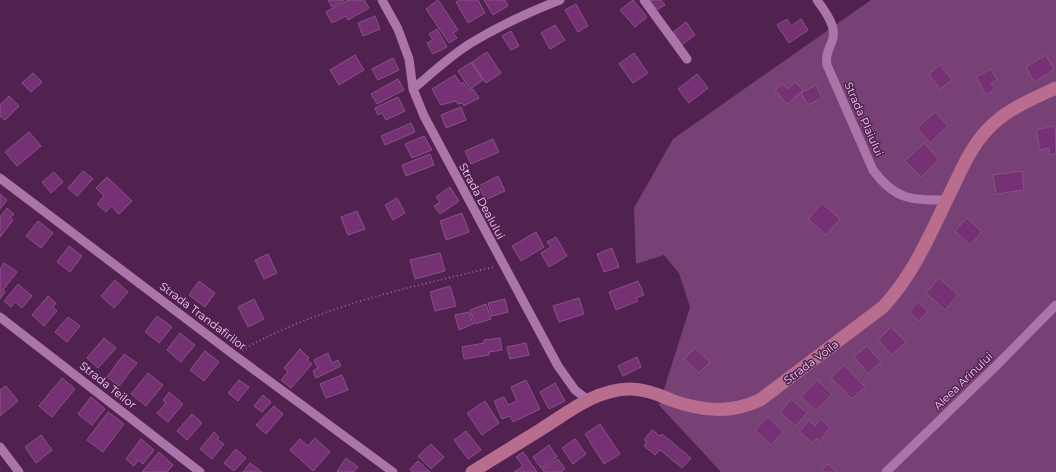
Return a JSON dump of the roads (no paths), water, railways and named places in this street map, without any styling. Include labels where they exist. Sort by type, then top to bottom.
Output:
[{"type":"main road","name":"Strada Voila","points":[[472,472],[588,400],[610,392],[630,389],[651,392],[691,406],[708,410],[726,410],[746,407],[760,400],[883,307],[895,294],[917,261],[971,152],[986,130],[997,120],[1012,110],[1056,88]]},
{"type":"street","name":"Strada Dealului","points":[[382,0],[398,29],[409,59],[413,89],[424,116],[502,265],[558,366],[575,390],[588,400]]},
{"type":"street","points":[[413,89],[444,62],[471,43],[529,12],[560,0]]},
{"type":"street","points":[[644,0],[687,60]]},
{"type":"street","name":"Strada Plaiului","points":[[817,0],[828,18],[833,34],[827,51],[826,65],[873,170],[884,185],[898,194],[924,200],[946,200]]},
{"type":"street","name":"Strada Trandafirilor","points":[[0,178],[392,472]]},
{"type":"street","name":"Aleea Arinului","points":[[886,472],[998,364],[1056,305]]},
{"type":"street","name":"Strada Teilor","points":[[0,317],[200,472]]},
{"type":"street","points":[[0,447],[20,472]]}]
